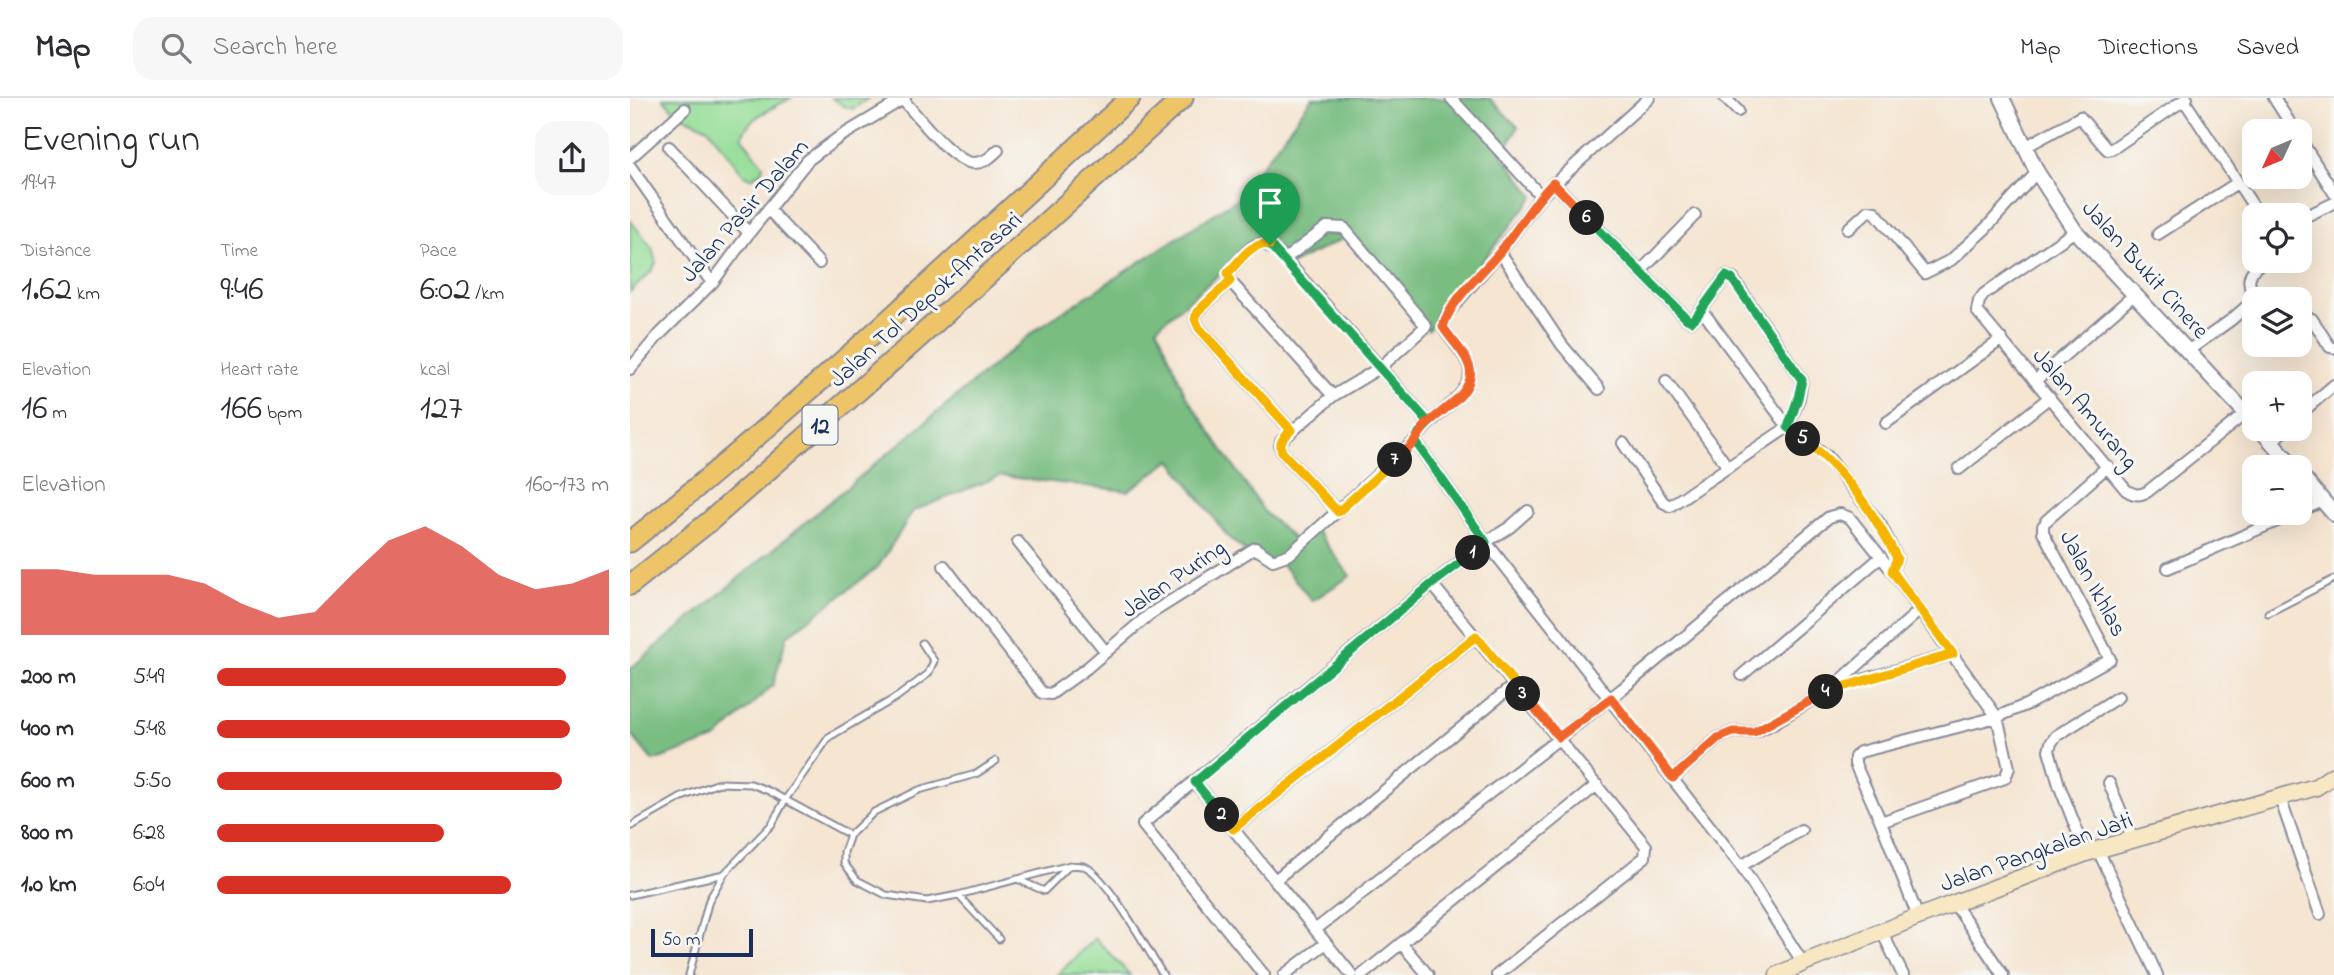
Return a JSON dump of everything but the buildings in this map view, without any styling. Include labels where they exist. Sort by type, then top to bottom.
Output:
[{"type":"highway","name":"Jalan Tol Depok–Antasari","points":[[630,542],[688,496],[893,317],[1130,98]]},
{"type":"highway","name":"Jalan Tol Depok–Antasari","points":[[630,585],[710,520],[914,342],[1181,101]]},
{"type":"main road","name":"Jalan Pangkalan Jati","points":[[1792,970],[1954,903],[2092,852],[2316,787],[2334,775]]},
{"type":"main road","name":"Jalan Pangkalan Jati","points":[[2316,787],[2334,787]]},
{"type":"street","points":[[1451,98],[1541,195]]},
{"type":"street","points":[[1599,389],[1562,345],[1500,252],[1541,195],[1649,98]]},
{"type":"street","points":[[1726,98],[1738,111]]},
{"type":"street","name":"Jalan Bukit Cinere","points":[[2002,98],[2037,172],[2075,231],[2242,409]]},
{"type":"street","points":[[2274,98],[2287,119]]},
{"type":"street","points":[[904,99],[961,160],[972,163],[983,161],[998,150]]},
{"type":"street","name":"Jalan Pasir Dalam","points":[[630,369],[657,337],[712,283],[748,233],[808,160],[838,138],[904,99]]},
{"type":"street","points":[[2025,147],[2080,117],[2104,146],[2112,149],[2186,99],[2251,203]]},
{"type":"street","points":[[630,158],[685,108]]},
{"type":"street","points":[[669,147],[748,233]]},
{"type":"street","points":[[2312,158],[2334,193]]},
{"type":"street","points":[[630,166],[712,283]]},
{"type":"street","points":[[1848,229],[1868,211],[1875,212],[1926,273],[1951,260],[1986,229],[2037,172]]},
{"type":"street","points":[[1553,183],[1691,321],[1720,282],[1726,276],[1732,279],[1802,380],[1788,427],[1670,506],[1663,502],[1623,443]]},
{"type":"street","points":[[2158,234],[2237,183]]},
{"type":"street","points":[[2312,213],[2334,202]]},
{"type":"street","points":[[768,209],[819,263]]},
{"type":"street","points":[[1640,272],[1695,215]]},
{"type":"street","points":[[1286,259],[1327,227],[1344,228],[1426,326],[1381,367],[1333,396],[1281,441],[1282,452],[1338,512]]},
{"type":"street","name":"Jalan Amurang","points":[[2075,231],[1984,294],[1979,301],[1978,311],[2126,489],[2133,495],[2140,495],[2242,424]]},
{"type":"street","points":[[1333,396],[1230,281],[1228,273],[1251,248],[1262,243],[1270,245],[1286,259],[1429,423]]},
{"type":"street","name":"Jalan Puring","points":[[943,566],[1042,693],[1051,694],[1150,614],[1255,548],[1273,560],[1290,554],[1415,441],[1419,433],[1460,396],[1469,383],[1471,373],[1468,362],[1443,327],[1447,314],[1500,252]]},
{"type":"street","points":[[1230,281],[1197,312],[1195,319],[1199,328],[1291,430]]},
{"type":"street","points":[[2036,380],[2135,294]]},
{"type":"street","points":[[2189,350],[2242,310]]},
{"type":"street","points":[[1707,317],[1788,427],[1827,456],[1880,524],[1897,558],[1892,571]]},
{"type":"street","points":[[2312,320],[2330,347],[2334,348]]},
{"type":"street","points":[[1886,423],[2002,339]]},
{"type":"street","points":[[1666,381],[1727,466]]},
{"type":"street","points":[[2312,404],[2334,385]]},
{"type":"street","points":[[1959,469],[2050,397]]},
{"type":"street","points":[[1415,441],[1486,542],[1741,866],[1792,970]]},
{"type":"street","points":[[2272,442],[2283,455]]},
{"type":"street","name":"Jalan Ikhlas","points":[[1997,717],[2028,704],[2110,659],[2043,532],[2044,523],[2108,466]]},
{"type":"street","points":[[2312,489],[2334,514]]},
{"type":"street","points":[[2312,506],[2323,502]]},
{"type":"street","points":[[1265,975],[1143,825],[1432,584],[1528,511]]},
{"type":"street","points":[[1315,930],[1611,698],[1829,517],[1840,514],[1850,519],[1892,571],[1997,717],[2009,768],[2005,778],[1881,822]]},
{"type":"street","points":[[2168,568],[2268,525]]},
{"type":"street","points":[[1018,542],[1106,652]]},
{"type":"street","points":[[1742,675],[1881,557]]},
{"type":"street","points":[[1432,584],[1646,846],[1645,857],[1497,975]]},
{"type":"street","points":[[1673,778],[1718,738],[1733,732],[1754,732],[1832,688],[1920,610]]},
{"type":"street","points":[[1233,829],[1476,636]]},
{"type":"street","points":[[1832,688],[1953,654]]},
{"type":"street","points":[[1275,880],[1515,684]]},
{"type":"street","points":[[2118,697],[2056,736],[2050,743],[2049,750],[2059,785],[2157,975]]},
{"type":"street","points":[[1919,917],[1855,764],[1855,757],[1860,752],[1997,717]]},
{"type":"street","points":[[1195,782],[1352,975]]},
{"type":"street","points":[[2109,783],[2133,840]]},
{"type":"street","points":[[1362,975],[1597,785]]},
{"type":"street","points":[[2280,798],[2320,914]]},
{"type":"street","points":[[1741,866],[1801,830]]},
{"type":"street","points":[[1954,903],[2003,975]]},
{"type":"street","points":[[1882,932],[1903,975]]},
{"type":"street","points":[[1284,975],[1326,943]]},
{"type":"street","points":[[1401,943],[1428,975]]},
{"type":"lane","points":[[2268,614],[2334,579]]},
{"type":"lane","points":[[689,975],[709,900],[724,874],[772,824],[785,800],[829,737],[897,697],[928,674],[934,661],[922,643]]},
{"type":"lane","points":[[996,761],[976,774],[919,789],[874,813],[850,835],[844,852],[844,863],[857,880],[886,895],[927,901],[1070,865],[1086,866],[1134,926],[1163,975]]},
{"type":"lane","points":[[630,827],[682,797],[719,783],[751,784],[850,835]]},
{"type":"lane","points":[[1017,879],[1044,891],[1070,865]]},
{"type":"lane","points":[[630,895],[724,874]]},
{"type":"lane","points":[[958,895],[999,939]]},
{"type":"green space","points":[[663,98],[791,98],[762,113],[745,130],[742,137],[763,165],[762,171],[751,178],[744,175],[708,128],[676,113]]},
{"type":"green space","points":[[832,98],[868,98],[853,109]]},
{"type":"green space","points":[[1312,98],[1489,98],[1518,127],[1502,155],[1534,196],[1428,330],[1350,235],[1288,266],[1263,237],[1157,327],[1185,394],[1265,513],[1300,544],[1316,530],[1350,576],[1312,601],[1280,562],[1269,570],[1228,537],[1171,460],[1128,491],[1000,476],[913,511],[878,567],[787,636],[773,685],[716,739],[653,761],[630,733],[630,669],[1038,328],[1237,199]]},
{"type":"green space","points":[[630,220],[652,248],[656,263],[652,271],[630,292]]},
{"type":"green space","points":[[1095,938],[1130,975],[1057,975]]},
{"type":"route","points":[[1270,245],[1262,243],[1251,248],[1228,273],[1230,281],[1197,312],[1195,319],[1199,328],[1291,430],[1281,441],[1282,452],[1338,512],[1415,441],[1419,433],[1429,423],[1460,396],[1469,383],[1471,373],[1468,362],[1443,327],[1447,314],[1500,252],[1541,195],[1553,183],[1687,319],[1691,321],[1696,317],[1726,276],[1732,279],[1802,380],[1788,427],[1827,456],[1880,524],[1897,558],[1892,571],[1953,654],[1832,688],[1754,732],[1733,732],[1718,738],[1673,778],[1611,698],[1559,737],[1476,636],[1233,829],[1195,782],[1486,542],[1415,441],[1429,423],[1286,259],[1270,245]]}]
